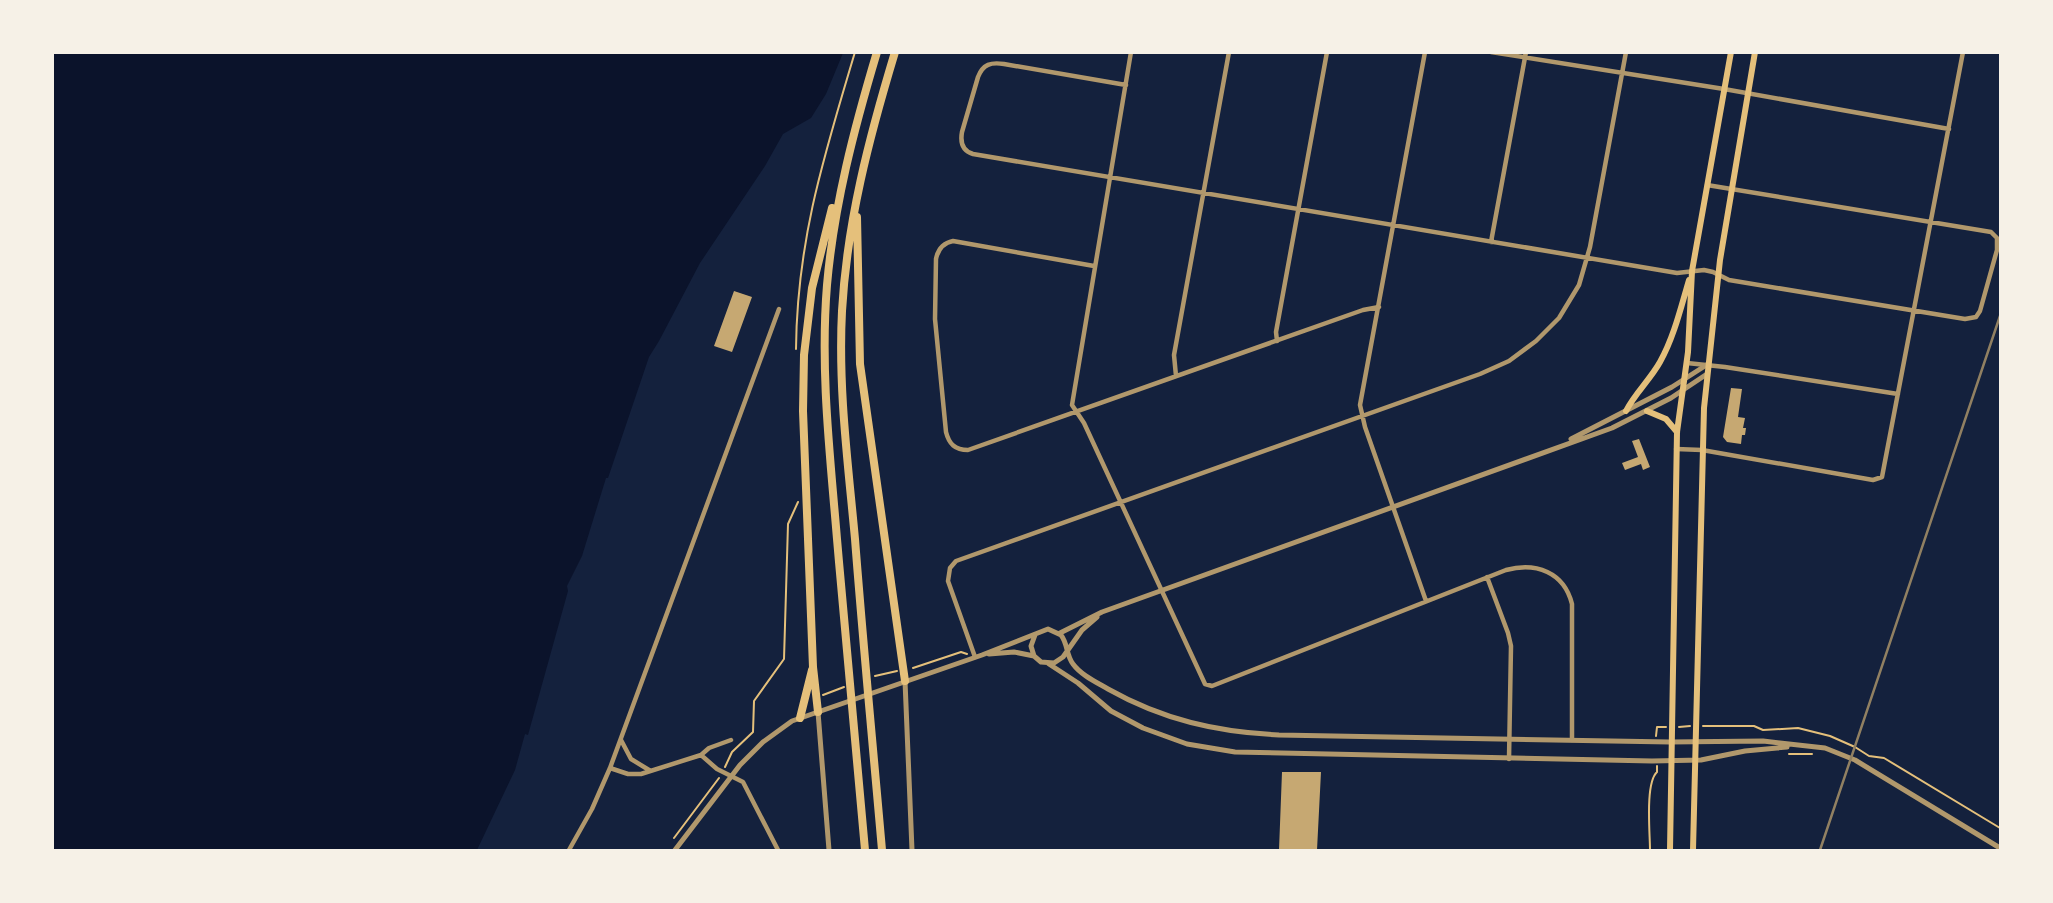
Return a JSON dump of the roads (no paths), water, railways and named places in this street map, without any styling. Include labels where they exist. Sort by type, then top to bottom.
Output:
[{"type":"highway","points":[[818,712],[813,667],[803,391],[804,344],[814,279],[877,52]]},
{"type":"highway","points":[[881,850],[841,355],[846,269],[857,192],[895,52]]},
{"type":"highway","points":[[852,141],[831,246],[824,345],[827,419],[865,850]]},
{"type":"highway","points":[[857,192],[860,364],[905,681]]},
{"type":"highway","points":[[800,718],[813,667]]},
{"type":"main road","points":[[1670,850],[1677,432],[1687,363],[1692,271],[1731,52]]},
{"type":"main road","points":[[1693,850],[1702,450],[1707,374],[1718,274],[1755,52]]},
{"type":"main road","points":[[1626,411],[1664,354],[1692,271]]},
{"type":"main road","points":[[1647,411],[1666,419],[1677,432]]},
{"type":"street","points":[[1131,52],[1072,400],[1207,686],[1487,577],[1519,567],[1538,568],[1556,576],[1568,593],[1574,616],[1573,740]]},
{"type":"street","points":[[1176,376],[1174,355],[1229,52]]},
{"type":"street","points":[[1277,341],[1276,332],[1327,52]]},
{"type":"street","points":[[1425,52],[1361,401],[1362,416],[1426,601]]},
{"type":"street","points":[[1491,52],[1525,55],[1949,129]]},
{"type":"street","points":[[975,657],[948,581],[952,564],[1480,374],[1517,356],[1545,333],[1559,318],[1579,285],[1588,258],[1626,52]]},
{"type":"street","points":[[1676,449],[1702,450],[1873,480],[1883,475],[1963,52]]},
{"type":"street","points":[[1491,242],[1525,55]]},
{"type":"street","points":[[1126,85],[999,63],[989,64],[979,72],[961,136],[962,145],[971,154],[1109,178],[1677,273],[1704,270],[1729,280],[1965,320],[1976,317],[1997,250],[1997,238],[1987,231],[1706,185]]},
{"type":"street","points":[[1094,266],[953,242],[942,247],[936,259],[934,310],[946,432],[952,446],[968,450],[1368,308],[1379,307]]},
{"type":"street","points":[[569,850],[592,809],[610,768],[779,309]]},
{"type":"street","points":[[1687,363],[1898,394]]},
{"type":"street","points":[[1556,447],[1708,365]]},
{"type":"street","points":[[1060,633],[1102,612],[1612,428],[1647,411],[1721,366]]},
{"type":"street","points":[[1487,577],[1510,640],[1510,759]]},
{"type":"street","points":[[1049,664],[1059,661],[1082,630],[1102,612]]},
{"type":"street","points":[[675,850],[731,775],[763,742],[800,718],[982,655],[1048,629],[1060,633],[1078,670],[1121,696],[1158,713],[1212,729],[1256,734],[1695,743],[1763,741],[1825,748],[1851,758],[2000,848]]},
{"type":"street","points":[[1036,635],[1031,643],[1034,656],[1039,661],[1073,679],[1099,702],[1126,720],[1167,737],[1206,748],[1244,753],[1671,761],[1797,746]]},
{"type":"street","points":[[982,655],[1014,652],[1034,656]]},
{"type":"street","points":[[905,681],[912,850]]},
{"type":"street","points":[[818,712],[829,850]]},
{"type":"street","points":[[621,739],[631,759],[650,771]]},
{"type":"street","points":[[610,768],[632,775],[650,771],[701,755],[709,748],[731,740]]},
{"type":"street","points":[[701,755],[718,769],[743,782],[778,850]]},
{"type":"water","points":[[52,53],[843,53],[826,94],[811,118],[783,134],[765,166],[700,263],[649,357],[606,478],[582,556],[567,586],[568,591],[528,735],[525,734],[515,770],[477,850],[53,850]]},
{"type":"railway","points":[[1820,850],[2000,316]]}]
